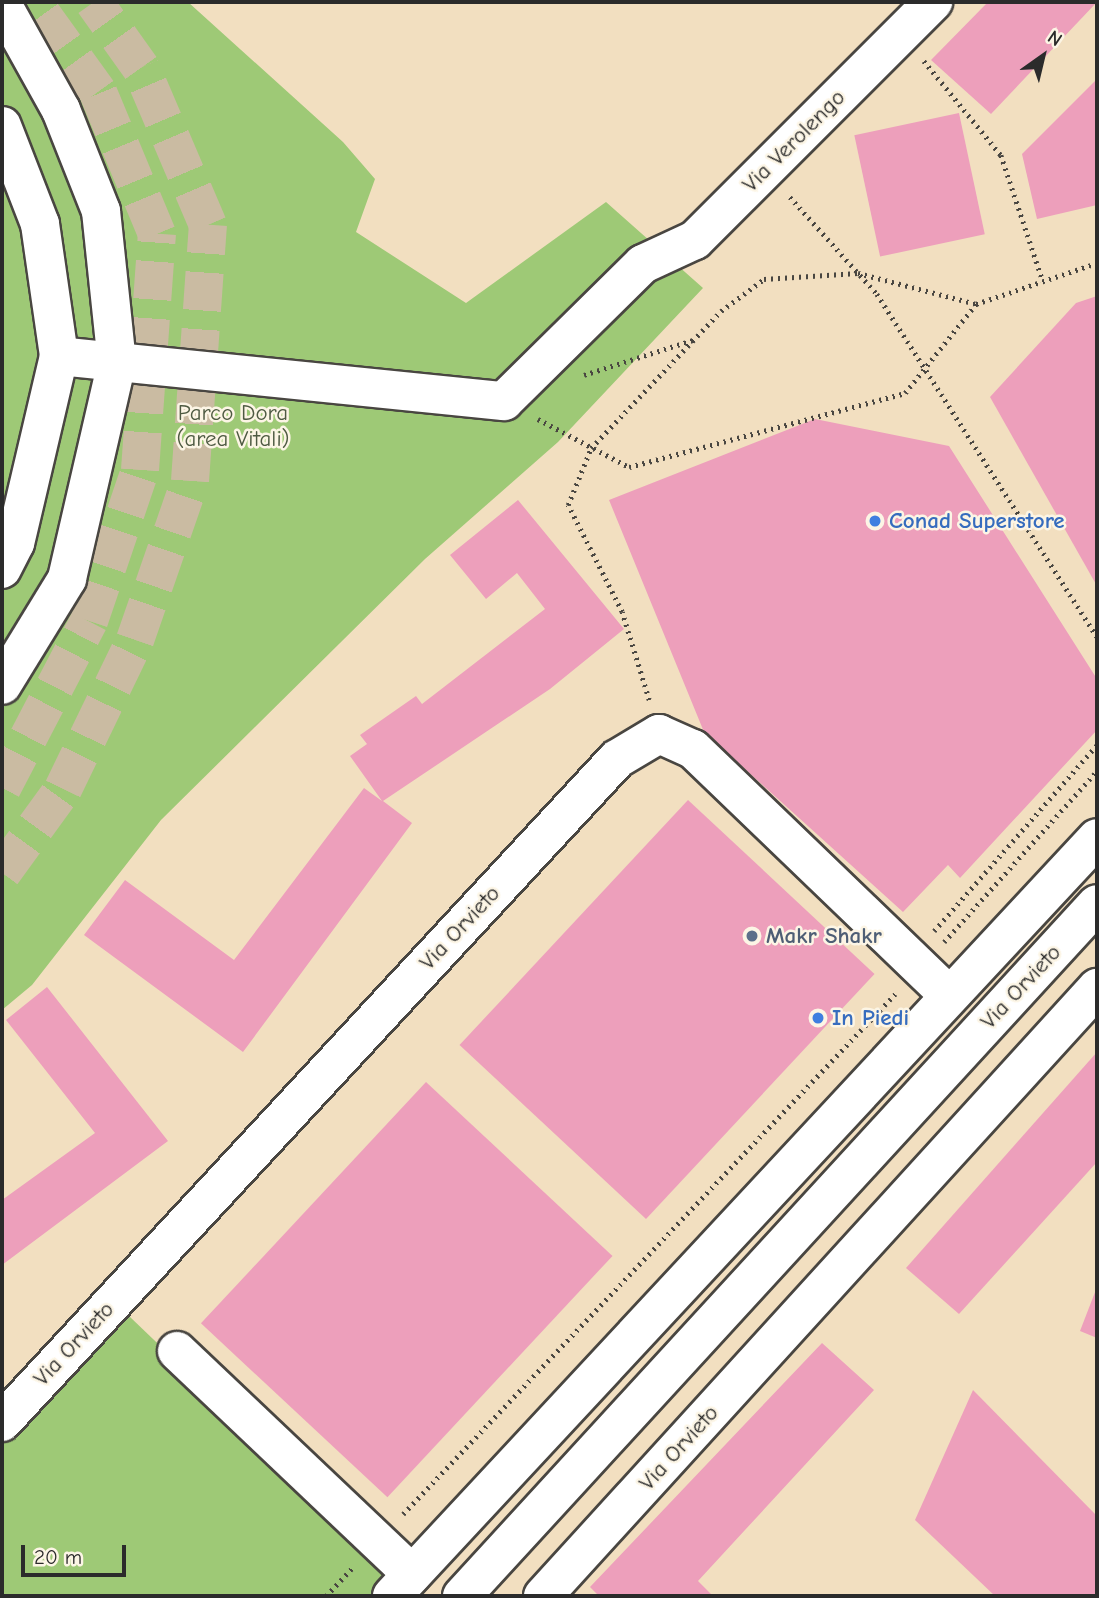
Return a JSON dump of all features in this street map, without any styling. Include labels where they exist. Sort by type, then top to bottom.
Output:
[{"type":"street","name":"Via Verolengo","points":[[504,401],[642,264],[695,240],[933,2]]},
{"type":"street","points":[[2,4],[61,110],[101,211],[117,362],[67,579],[2,685]]},
{"type":"street","points":[[2,126],[40,224],[59,356],[15,543],[2,569]]},
{"type":"street","points":[[59,356],[504,401]]},
{"type":"street","name":"Via Orvieto","points":[[2,1422],[617,759],[659,734],[693,749],[950,996]]},
{"type":"street","name":"Via Orvieto","points":[[402,1585],[1097,838]]},
{"type":"street","name":"Via Orvieto","points":[[462,1596],[1097,904]]},
{"type":"street","name":"Via Orvieto","points":[[556,1592],[1097,988]]},
{"type":"street","points":[[177,1350],[377,1542],[402,1585]]},
{"type":"path","points":[[901,34],[1001,155],[1044,281]]},
{"type":"path","points":[[765,170],[858,274],[924,369],[1097,637]]},
{"type":"path","points":[[504,401],[629,467],[905,393],[976,304],[1097,263]]},
{"type":"path","points":[[659,734],[622,612],[568,505],[591,447],[694,340],[764,279],[858,274],[976,304]]},
{"type":"path","points":[[580,376],[694,340]]},
{"type":"path","points":[[914,964],[1097,746]]},
{"type":"path","points":[[326,1596],[1097,771]]},
{"type":"green space","name":"Parco Dora (area Vitali)","points":[[2,2],[188,2],[343,142],[375,179],[356,232],[466,303],[606,202],[703,288],[558,442],[425,559],[161,820],[32,985],[2,1010]]},
{"type":"green space","points":[[129,1316],[396,1572],[374,1596],[2,1596],[2,1443]]},
{"type":"building","points":[[988,2],[1097,2],[991,114],[931,60]]},
{"type":"building","points":[[1097,79],[1097,205],[1037,219],[1022,154]]},
{"type":"building","points":[[959,113],[985,234],[880,257],[854,135]]},
{"type":"building","points":[[1097,296],[1097,586],[990,397],[1076,303]]},
{"type":"building","points":[[815,419],[949,446],[1097,679],[1097,730],[960,878],[948,865],[903,912],[704,732],[609,500]]},
{"type":"building","points":[[518,500],[624,629],[550,689],[383,801],[412,823],[243,1052],[84,935],[125,880],[234,960],[364,788],[382,801],[350,756],[367,744],[360,735],[416,696],[422,704],[545,609],[517,573],[486,599],[450,555]]},
{"type":"building","points":[[688,800],[874,974],[646,1219],[460,1045]]},
{"type":"building","points":[[47,987],[168,1141],[2,1265],[2,1200],[95,1133],[6,1020]]},
{"type":"building","points":[[1097,1052],[1097,1162],[959,1314],[906,1268]]},
{"type":"building","points":[[426,1082],[612,1256],[387,1497],[201,1323]]},
{"type":"building","points":[[1097,1287],[1097,1338],[1080,1331]]},
{"type":"building","points":[[822,1343],[874,1390],[698,1581],[713,1596],[599,1596],[590,1587]]},
{"type":"building","points":[[973,1390],[1097,1516],[1097,1596],[995,1596],[915,1520]]},
{"type":"tunnel","points":[[2,788],[89,621],[140,470],[157,234],[98,92],[33,2]]},
{"type":"tunnel","points":[[2,873],[63,789],[135,640],[190,481],[208,225],[141,68],[94,2]]},
{"type":"place","name":"Conad Superstore","points":[[875,521]]},
{"type":"place","name":"Makr Shakr","points":[[752,936]]},
{"type":"place","name":"In Piedi","points":[[818,1018]]}]
